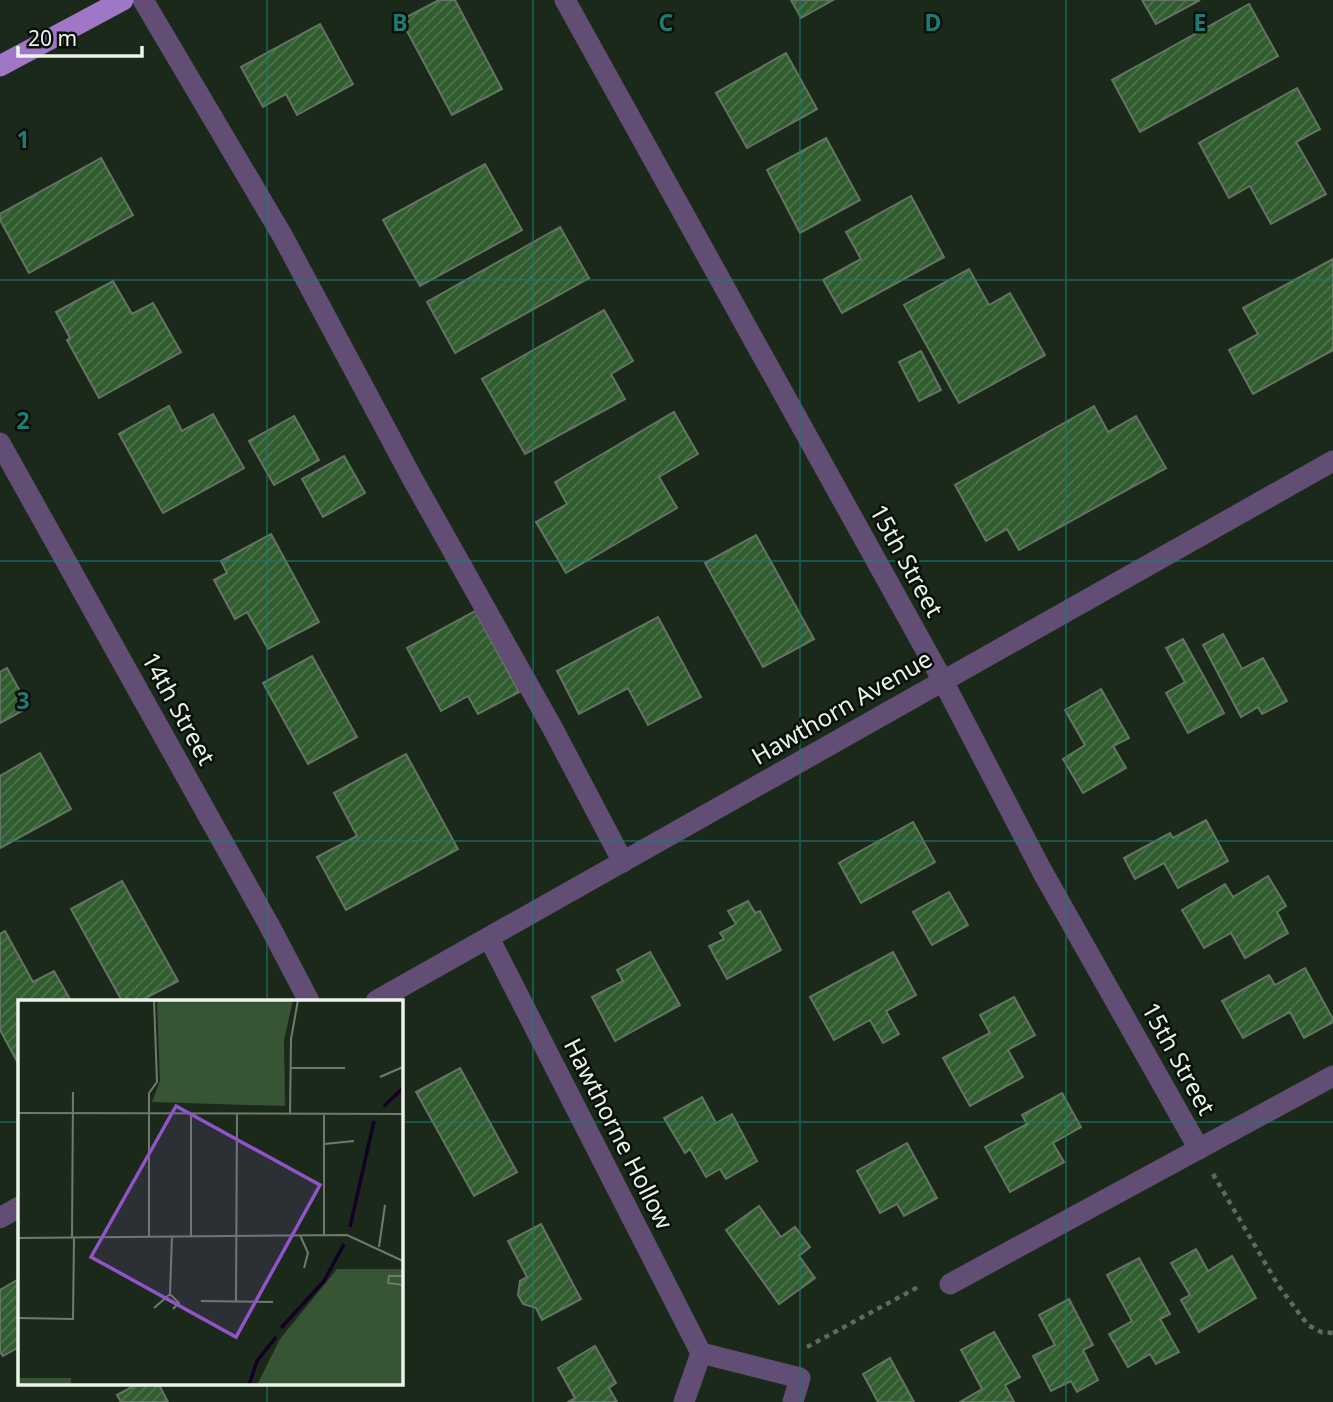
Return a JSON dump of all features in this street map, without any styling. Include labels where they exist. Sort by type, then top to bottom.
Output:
[{"type":"main road","points":[[0,66],[123,0]]},
{"type":"street","points":[[143,0],[282,235],[412,478],[553,729],[624,862]]},
{"type":"street","name":"15th Street","points":[[565,0],[943,681],[1042,871],[1199,1149]]},
{"type":"street","name":"14th Street","points":[[0,443],[308,1000]]},
{"type":"street","name":"Hawthorn Avenue","points":[[378,1000],[1333,461]]},
{"type":"street","name":"Hawthorne Hollow","points":[[489,938],[701,1353]]},
{"type":"street","name":"15th Street","points":[[950,1284],[1333,1076]]},
{"type":"street","points":[[0,1218],[18,1208]]},
{"type":"street","points":[[684,1402],[701,1353],[800,1378],[793,1402]]},
{"type":"path","points":[[1199,1149],[1278,1285],[1308,1325],[1321,1332],[1333,1333]]},
{"type":"path","points":[[800,1378],[806,1348],[933,1280],[950,1284]]},
{"type":"building","points":[[439,0],[455,0],[502,89],[452,115],[401,20]]},
{"type":"building","points":[[791,0],[833,0],[801,18]]},
{"type":"building","points":[[1142,0],[1200,0],[1156,24]]},
{"type":"building","points":[[1249,4],[1278,56],[1140,132],[1112,80]]},
{"type":"building","points":[[320,24],[353,84],[297,115],[286,94],[263,107],[241,67]]},
{"type":"building","points":[[786,53],[817,109],[747,148],[716,93]]},
{"type":"building","points":[[1297,88],[1320,129],[1296,142],[1326,194],[1271,224],[1250,186],[1229,198],[1199,143]]},
{"type":"building","points":[[826,138],[860,200],[800,233],[767,170]]},
{"type":"building","points":[[101,158],[133,215],[29,273],[0,220],[0,214]]},
{"type":"building","points":[[485,164],[522,230],[420,286],[383,220]]},
{"type":"building","points":[[911,196],[944,257],[842,313],[823,280],[861,259],[846,232]]},
{"type":"building","points":[[560,227],[589,278],[455,353],[427,302]]},
{"type":"building","points":[[1333,259],[1333,350],[1253,394],[1229,350],[1258,334],[1243,308]]},
{"type":"building","points":[[969,269],[989,305],[1010,293],[1045,355],[959,403],[904,305]]},
{"type":"building","points":[[113,281],[132,314],[153,303],[181,352],[99,398],[67,340],[70,338],[56,312]]},
{"type":"building","points":[[604,310],[633,361],[611,374],[625,399],[525,454],[482,379]]},
{"type":"building","points":[[921,351],[941,390],[919,401],[899,362]]},
{"type":"building","points":[[169,406],[182,431],[213,414],[244,468],[163,513],[119,434]]},
{"type":"building","points":[[1094,406],[1108,432],[1136,416],[1166,468],[1019,550],[1007,529],[986,541],[955,485]]},
{"type":"building","points":[[674,412],[698,454],[659,477],[677,508],[566,573],[536,522],[567,504],[555,482]]},
{"type":"building","points":[[294,416],[319,460],[274,485],[249,441]]},
{"type":"building","points":[[344,456],[365,493],[323,517],[302,479]]},
{"type":"building","points":[[271,534],[319,622],[268,649],[247,612],[235,619],[214,580],[227,573],[221,561]]},
{"type":"building","points":[[756,535],[814,639],[763,667],[705,563]]},
{"type":"building","points":[[475,611],[519,692],[478,714],[468,696],[441,711],[407,648]]},
{"type":"building","points":[[658,617],[701,697],[648,725],[628,688],[579,714],[557,671]]},
{"type":"building","points":[[1223,634],[1242,669],[1263,658],[1287,701],[1262,714],[1258,707],[1241,717],[1203,645]]},
{"type":"building","points":[[1183,639],[1224,713],[1188,733],[1166,693],[1185,682],[1166,648]]},
{"type":"building","points":[[312,656],[357,737],[308,764],[263,683]]},
{"type":"building","points":[[7,668],[29,707],[0,723],[0,672]]},
{"type":"building","points":[[1101,689],[1129,738],[1113,746],[1126,768],[1083,793],[1063,759],[1085,745],[1065,710]]},
{"type":"building","points":[[40,753],[71,809],[0,848],[0,776]]},
{"type":"building","points":[[406,754],[458,849],[346,910],[317,857],[357,836],[334,793]]},
{"type":"building","points":[[1206,820],[1228,861],[1178,888],[1164,863],[1135,879],[1124,858],[1170,833],[1173,838]]},
{"type":"building","points":[[913,822],[935,862],[861,903],[839,863]]},
{"type":"building","points":[[1268,876],[1286,906],[1277,912],[1288,933],[1245,958],[1231,933],[1204,948],[1182,910],[1225,884],[1233,897]]},
{"type":"building","points":[[122,881],[178,981],[142,1000],[121,1000],[71,909]]},
{"type":"building","points":[[949,892],[968,925],[932,945],[913,912]]},
{"type":"building","points":[[748,901],[755,913],[760,911],[781,950],[727,979],[709,946],[724,939],[720,933],[736,924],[728,911]]},
{"type":"building","points":[[5,931],[33,982],[54,971],[70,1000],[18,1000],[18,1063],[0,1030],[0,934]]},
{"type":"building","points":[[650,952],[680,1005],[615,1041],[592,997],[623,981],[617,970]]},
{"type":"building","points":[[893,952],[916,995],[886,1011],[899,1034],[883,1043],[870,1020],[834,1040],[810,997]]},
{"type":"building","points":[[1305,968],[1333,1022],[1304,1038],[1290,1012],[1243,1038],[1222,1001],[1269,975],[1275,985]]},
{"type":"building","points":[[1014,997],[1035,1035],[1008,1050],[1023,1077],[970,1106],[943,1058],[990,1033],[980,1015]]},
{"type":"building","points":[[460,1068],[517,1172],[474,1196],[416,1092]]},
{"type":"building","points":[[1062,1093],[1081,1127],[1053,1143],[1064,1162],[1010,1192],[985,1147],[1027,1124],[1022,1115]]},
{"type":"building","points":[[702,1097],[716,1123],[732,1114],[757,1161],[726,1179],[720,1169],[706,1177],[690,1149],[685,1153],[664,1118]]},
{"type":"building","points":[[907,1143],[937,1198],[904,1216],[897,1204],[880,1213],[857,1171]]},
{"type":"building","points":[[759,1206],[781,1237],[795,1227],[810,1247],[799,1256],[815,1278],[779,1304],[726,1230]]},
{"type":"building","points":[[541,1224],[581,1299],[542,1320],[536,1308],[523,1304],[518,1295],[520,1281],[527,1277],[508,1241]]},
{"type":"building","points":[[1196,1249],[1208,1271],[1232,1256],[1256,1298],[1199,1332],[1181,1300],[1190,1295],[1171,1263]]},
{"type":"building","points":[[1139,1258],[1170,1314],[1160,1319],[1179,1352],[1156,1364],[1150,1354],[1128,1367],[1109,1334],[1132,1321],[1107,1275]]},
{"type":"building","points":[[18,1280],[18,1348],[3,1356],[0,1352],[0,1290]]},
{"type":"building","points":[[1069,1299],[1093,1345],[1083,1350],[1098,1380],[1077,1392],[1071,1381],[1051,1391],[1033,1356],[1055,1345],[1039,1315]]},
{"type":"building","points":[[994,1332],[1020,1377],[1005,1385],[1014,1402],[960,1402],[982,1389],[961,1350]]},
{"type":"building","points":[[595,1346],[616,1383],[609,1388],[617,1402],[568,1402],[575,1398],[558,1368]]},
{"type":"building","points":[[890,1358],[914,1402],[878,1402],[863,1374]]},
{"type":"building","points":[[137,1384],[159,1384],[168,1402],[121,1402],[117,1395]]}]
